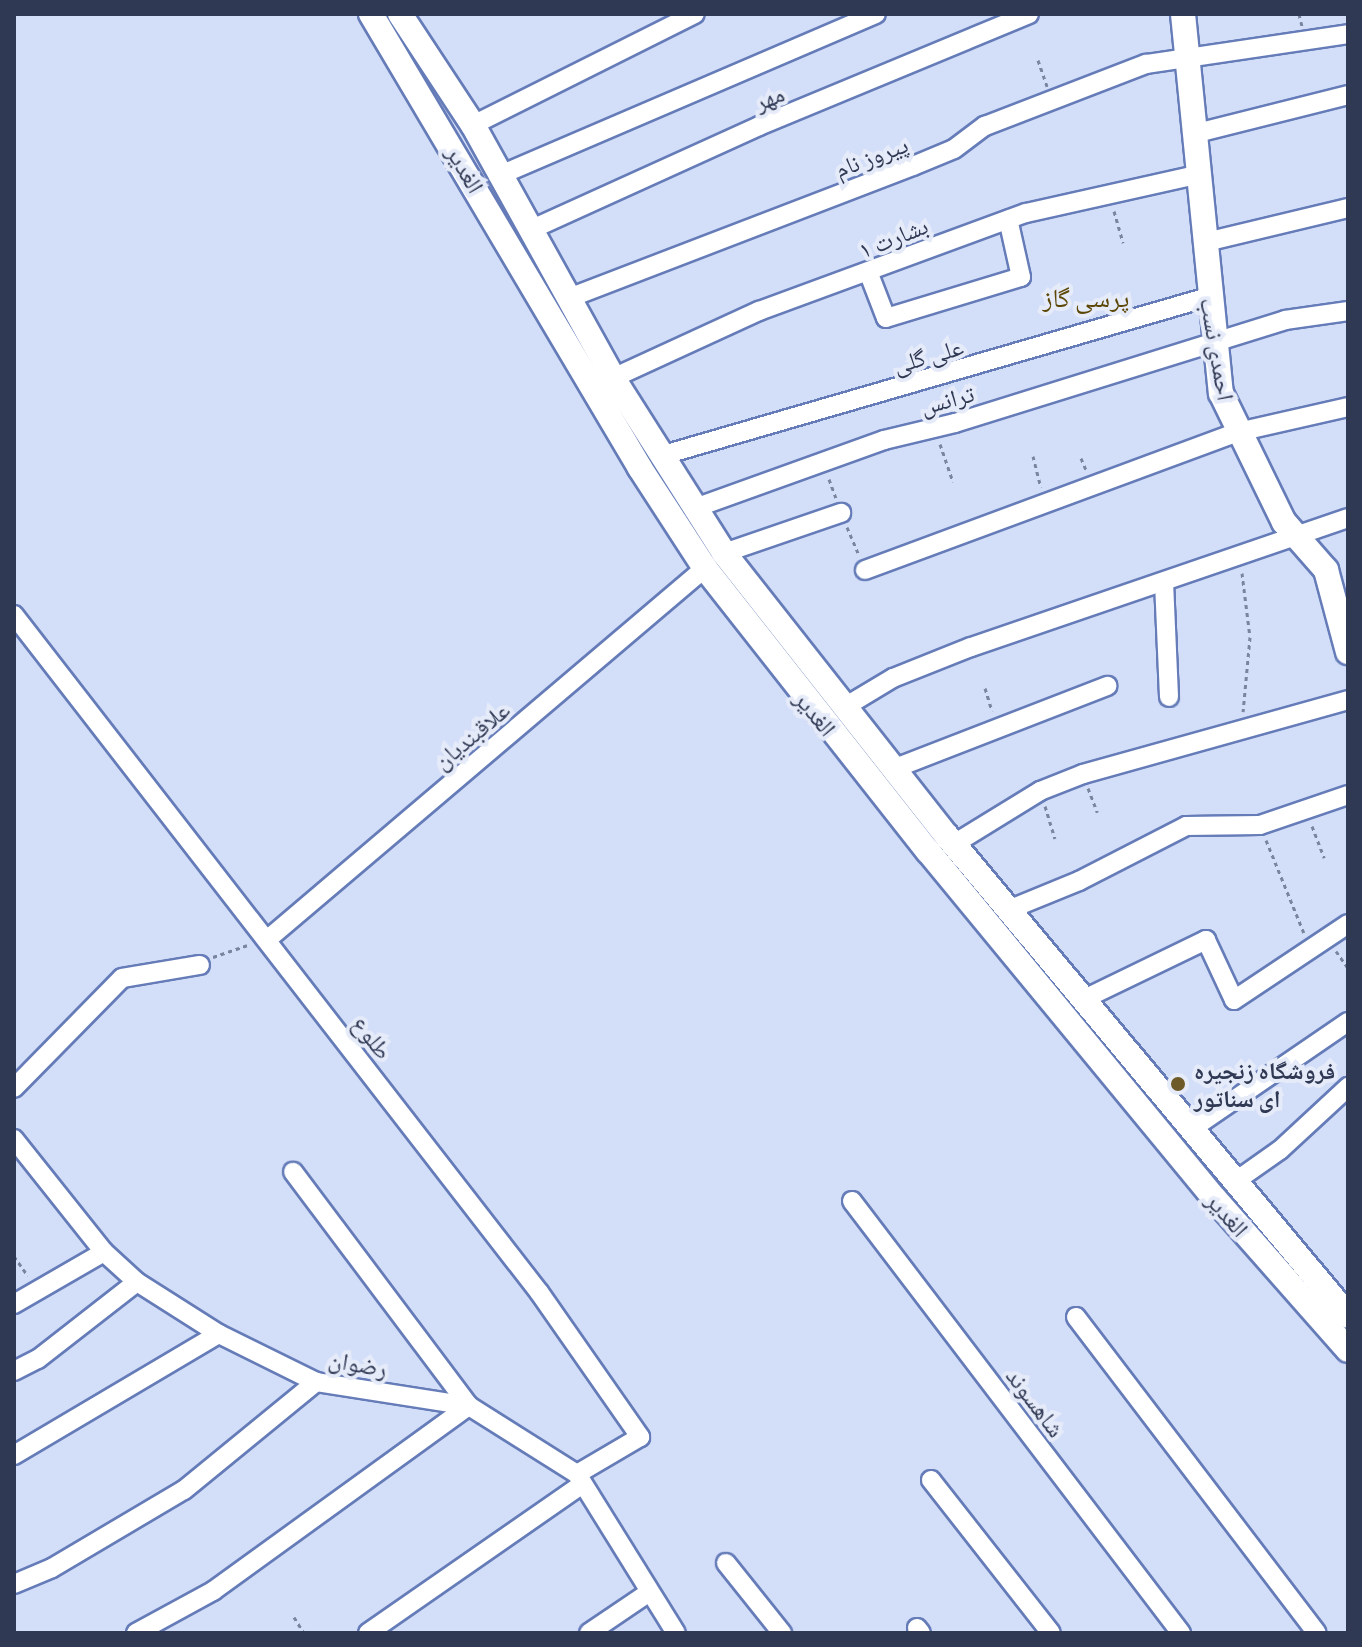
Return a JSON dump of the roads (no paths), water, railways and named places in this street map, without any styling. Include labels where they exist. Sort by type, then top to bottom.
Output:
[{"type":"main road","name":"الغدیر","points":[[371,14],[640,468],[843,708],[1233,1183],[1348,1316]]},
{"type":"main road","name":"الغدیر","points":[[400,14],[473,125],[498,176],[613,378],[695,508],[715,560],[928,851],[1215,1199],[1348,1350]]},
{"type":"main road","name":"احمدی نسب","points":[[1183,14],[1201,174],[1208,297],[1221,393],[1284,522],[1326,570],[1340,597],[1348,652]]},
{"type":"street","points":[[473,125],[662,22],[695,14]]},
{"type":"street","points":[[498,176],[876,14]]},
{"type":"street","name":"مهر","points":[[530,230],[759,126],[1029,14]]},
{"type":"street","name":"پیروز نام","points":[[569,298],[913,166],[954,149],[985,126],[1146,64],[1348,34]]},
{"type":"street","points":[[1197,133],[1348,95]]},
{"type":"street","name":"بشارت ۱","points":[[613,378],[759,311],[869,274],[1008,219],[1109,192],[1201,174]]},
{"type":"street","points":[[1206,242],[1348,208]]},
{"type":"street","points":[[869,274],[886,318],[1021,277],[1008,219]]},
{"type":"street","name":"علی گلی","points":[[660,456],[1208,297]]},
{"type":"street","name":"ترانس","points":[[695,508],[884,440],[934,428],[1285,320],[1348,311]]},
{"type":"street","points":[[865,570],[1046,506],[1238,432],[1348,407]]},
{"type":"street","points":[[715,560],[841,513]]},
{"type":"street","points":[[843,708],[893,678],[958,652],[1298,538],[1348,518]]},
{"type":"street","name":"علاقبندیان","points":[[268,939],[715,560]]},
{"type":"street","points":[[1164,582],[1169,697]]},
{"type":"street","name":"طلوع","points":[[14,615],[539,1292],[640,1437],[580,1479]]},
{"type":"street","points":[[893,769],[1107,686]]},
{"type":"street","points":[[954,844],[1040,791],[1083,774],[1240,733],[1348,700]]},
{"type":"street","points":[[1008,910],[1186,826],[1260,825],[1305,807],[1348,795]]},
{"type":"street","points":[[1082,1000],[1206,940],[1234,1000],[1348,924]]},
{"type":"street","points":[[14,1088],[122,978],[200,965]]},
{"type":"street","points":[[1190,1130],[1348,1022]]},
{"type":"street","points":[[1233,1183],[1280,1150],[1348,1087]]},
{"type":"street","name":"رضوان","points":[[14,1139],[104,1252],[137,1282],[219,1334],[316,1382],[469,1406],[580,1479],[648,1593],[676,1633]]},
{"type":"street","points":[[136,1633],[213,1591],[469,1406],[293,1172]]},
{"type":"street","name":"شاهسوند","points":[[852,1201],[1181,1633]]},
{"type":"street","points":[[14,1304],[104,1252]]},
{"type":"street","points":[[14,1371],[38,1359],[137,1282]]},
{"type":"street","points":[[1076,1317],[1317,1633]]},
{"type":"street","points":[[14,1455],[219,1334]]},
{"type":"street","points":[[14,1584],[52,1568],[184,1490],[316,1382]]},
{"type":"street","points":[[368,1633],[580,1479]]},
{"type":"street","points":[[931,1480],[1051,1633]]},
{"type":"street","points":[[726,1563],[782,1633]]},
{"type":"street","points":[[589,1633],[648,1593]]},
{"type":"place","name":"فروشگاه زنجیره ای سناتور","points":[[1178,1084]]},
{"type":"district","name":"پرسی گاز","points":[[1086,298]]}]
